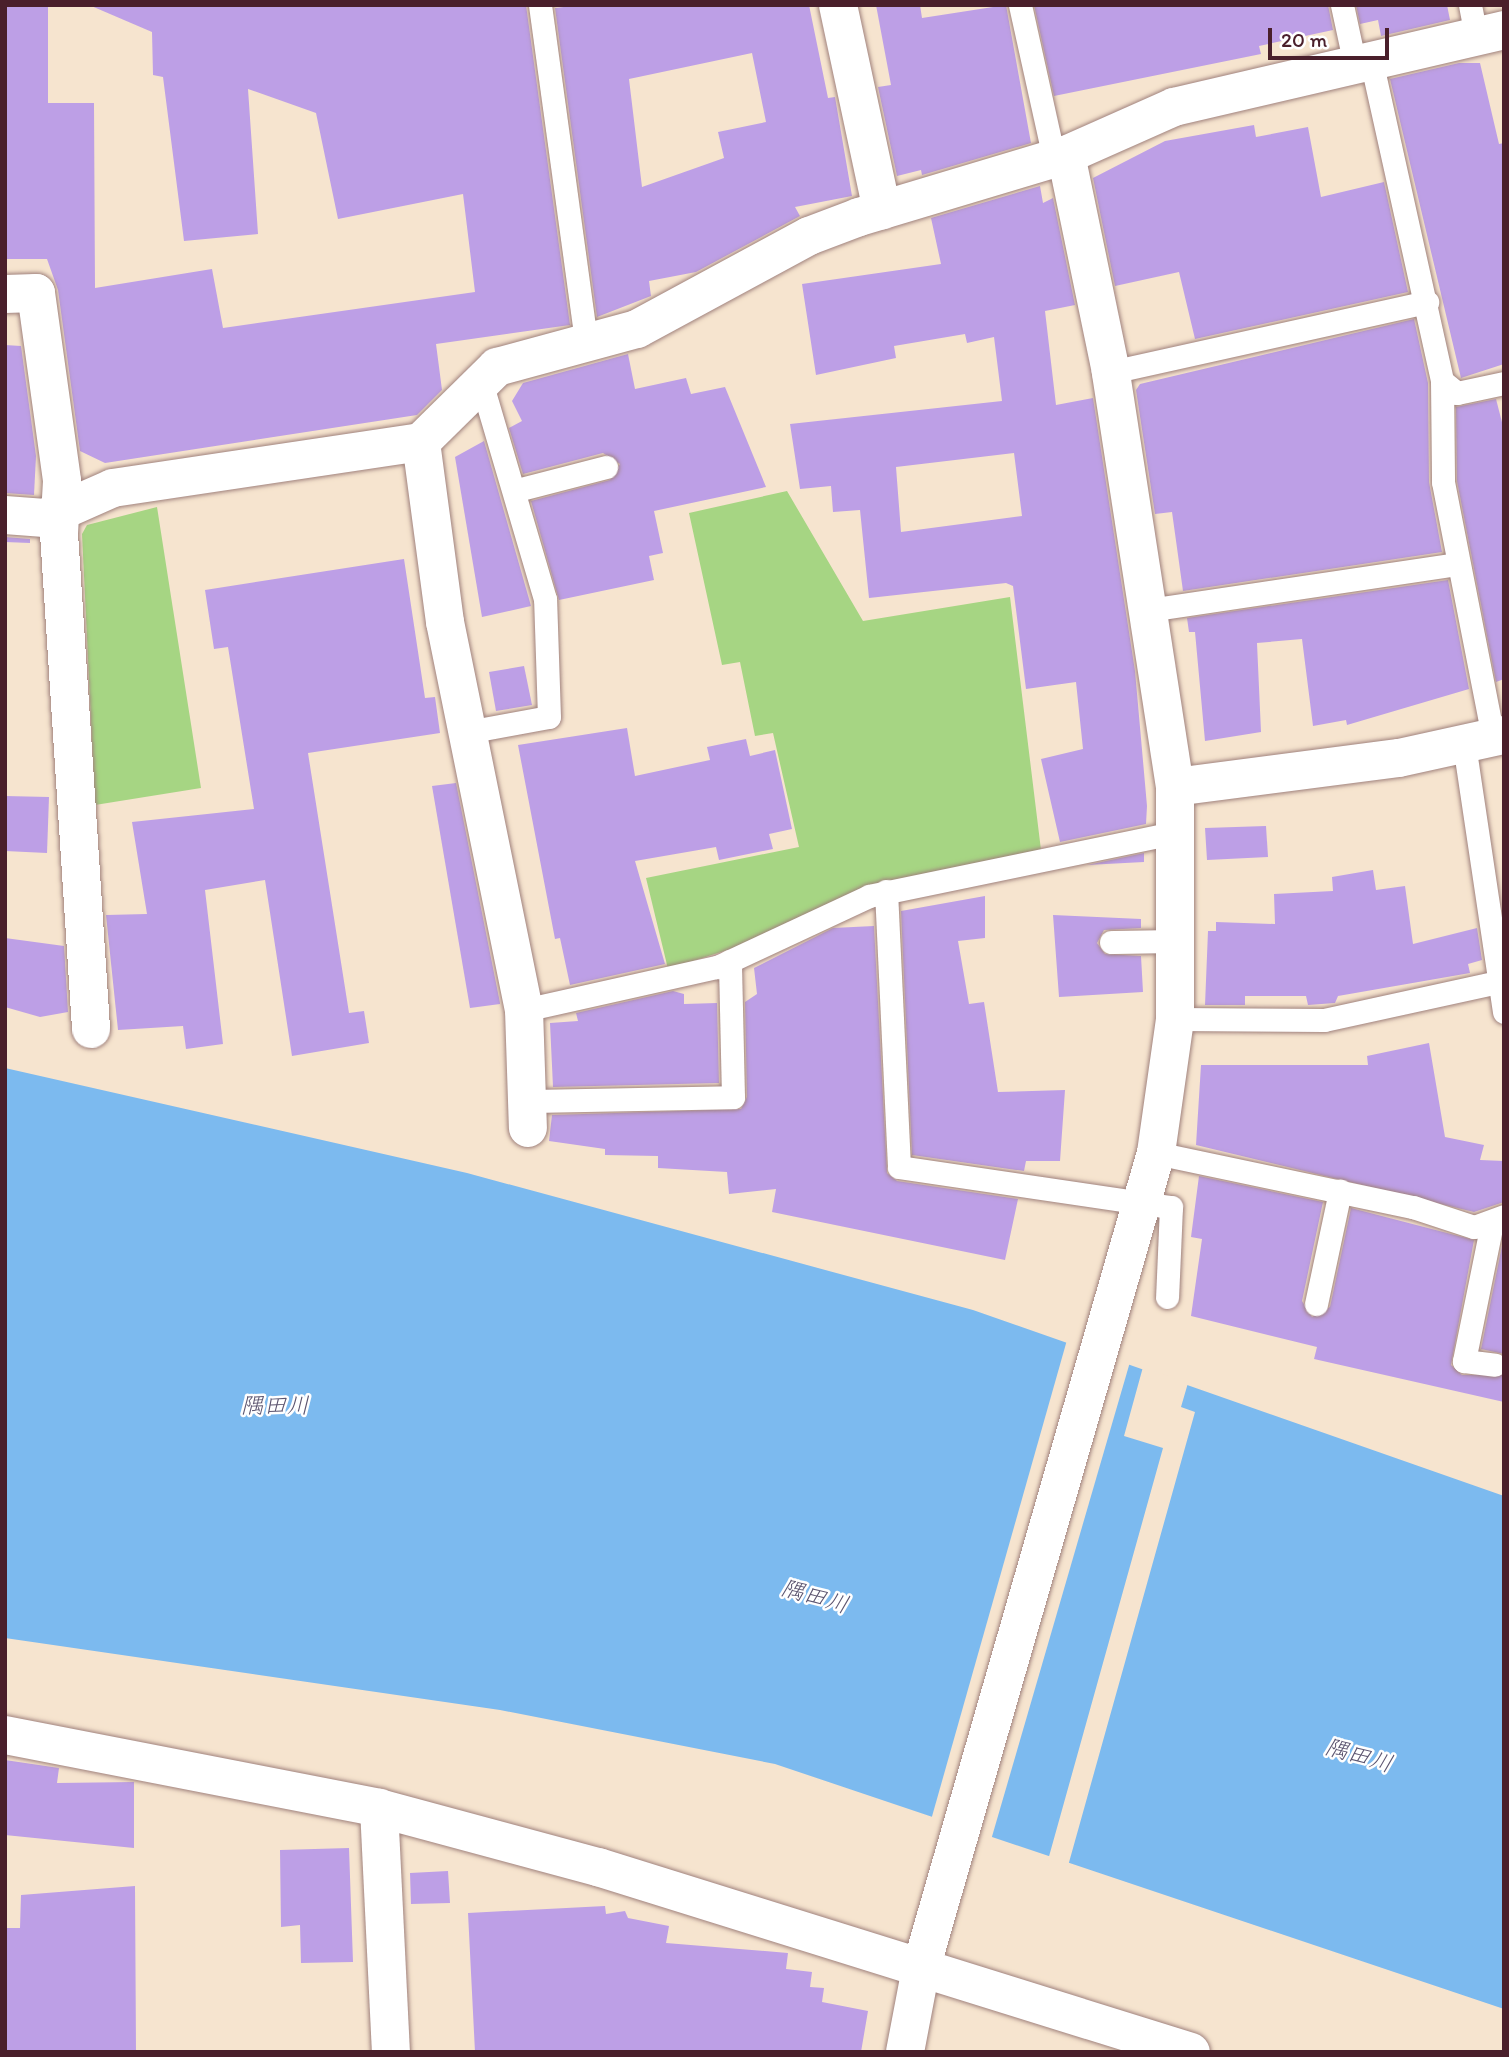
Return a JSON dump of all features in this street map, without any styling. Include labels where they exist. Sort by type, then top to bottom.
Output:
[{"type":"street","points":[[838,5],[882,210]]},
{"type":"street","points":[[5,515],[45,518],[113,488],[421,442],[497,367],[637,329],[809,236],[882,210],[1060,157],[1174,107],[1363,62],[1483,24]]},
{"type":"street","points":[[905,2052],[924,1956],[1156,1153],[1175,1019],[1178,941],[1172,833],[1175,787],[1111,372],[1060,157]]},
{"type":"street","points":[[5,294],[36,293],[63,511],[91,1030]]},
{"type":"street","points":[[421,442],[467,732],[524,1010],[529,1114]]},
{"type":"street","points":[[1175,787],[1487,739]]},
{"type":"street","points":[[5,1735],[379,1808],[924,1956],[1191,2052]]},
{"type":"street","points":[[379,1808],[391,2052]]},
{"type":"lane","points":[[540,5],[586,342]]},
{"type":"lane","points":[[1020,5],[1060,157]]},
{"type":"lane","points":[[1342,5],[1363,62],[1427,302],[1442,381],[1443,482],[1487,739],[1497,982],[1504,1012]]},
{"type":"lane","points":[[1111,372],[1427,302]]},
{"type":"lane","points":[[1442,381],[1457,393],[1504,383]]},
{"type":"lane","points":[[467,732],[549,717],[545,599],[517,490],[481,382]]},
{"type":"lane","points":[[517,490],[606,467]]},
{"type":"lane","points":[[1149,610],[1457,564]]},
{"type":"lane","points":[[524,1010],[730,961],[886,891],[1172,833]]},
{"type":"lane","points":[[886,891],[899,1167],[1171,1207],[1167,1297]]},
{"type":"lane","points":[[1111,942],[1178,941]]},
{"type":"lane","points":[[529,1114],[733,1097],[730,961]]},
{"type":"lane","points":[[1175,1019],[1324,1020],[1497,982]]},
{"type":"lane","points":[[1156,1153],[1340,1192],[1474,1227],[1500,1212]]},
{"type":"lane","points":[[1316,1304],[1340,1192]]},
{"type":"lane","points":[[1495,1365],[1464,1362],[1500,1212]]},
{"type":"green space","points":[[787,491],[863,621],[1010,597],[1041,850],[668,969],[646,878],[799,847],[773,733],[755,736],[740,662],[722,665],[689,513]]},
{"type":"green space","points":[[157,507],[201,788],[95,805],[82,534],[87,525]]},
{"type":"water","name":"隅田川","points":[[5,1068],[467,1173],[973,1310],[1504,1496],[1504,2009],[775,1764],[500,1710],[5,1638]]},
{"type":"pier","points":[[1067,1340],[1130,1362],[991,1840],[931,1820]]},
{"type":"pier","points":[[1143,1367],[1188,1383],[1181,1407],[1195,1412],[1068,1866],[1048,1860],[1163,1448],[1124,1436]]},
{"type":"building","points":[[5,5],[48,5],[48,103],[94,103],[95,288],[212,269],[223,328],[475,292],[463,194],[338,219],[316,113],[248,89],[258,234],[184,241],[163,77],[153,75],[152,32],[89,5],[526,5],[570,325],[436,344],[442,390],[417,415],[105,463],[80,451],[58,290],[47,259],[5,259]]},
{"type":"building","points":[[581,5],[809,5],[828,98],[835,97],[852,196],[795,207],[800,216],[696,272],[649,281],[651,296],[597,317],[555,8]],"holes":[[[752,53],[766,122],[718,132],[724,158],[642,187],[629,79]]]},
{"type":"building","points":[[876,5],[920,5],[922,18],[1006,5],[1031,143],[922,175],[921,170],[897,176],[878,87],[891,85]]},
{"type":"building","points":[[1034,5],[1328,5],[1333,30],[1259,46],[1261,54],[1054,96]]},
{"type":"building","points":[[1356,5],[1447,5],[1450,20],[1381,36],[1378,20],[1360,24]]},
{"type":"building","points":[[1459,63],[1480,63],[1499,144],[1504,143],[1504,364],[1461,378],[1390,79]]},
{"type":"building","points":[[1254,125],[1256,137],[1308,127],[1321,197],[1384,182],[1408,292],[1195,339],[1179,272],[1115,286],[1093,178],[1165,141]]},
{"type":"building","points":[[1040,186],[1043,203],[1053,198],[1075,305],[1045,311],[1056,405],[1093,398],[1135,671],[1147,806],[1146,824],[1060,842],[1041,759],[1083,749],[1076,682],[1026,689],[1013,586],[1006,583],[869,598],[860,510],[833,512],[831,486],[800,489],[790,424],[1002,401],[994,337],[967,343],[965,334],[894,346],[896,358],[816,375],[802,284],[941,264],[931,218]],"holes":[[[1014,453],[1022,516],[901,532],[896,467]]]},
{"type":"building","points":[[1414,319],[1428,383],[1429,482],[1442,552],[1183,591],[1172,512],[1155,514],[1136,390],[1140,384]]},
{"type":"building","points":[[5,345],[21,346],[36,456],[34,495],[5,493]]},
{"type":"building","points":[[628,354],[635,389],[686,378],[691,394],[725,387],[766,487],[654,511],[663,553],[649,556],[654,580],[559,600],[531,501],[610,480],[620,464],[603,453],[523,474],[509,428],[522,421],[512,401],[523,383]]},
{"type":"building","points":[[1496,399],[1504,430],[1504,679],[1496,682],[1457,481],[1456,407]]},
{"type":"building","points":[[484,441],[531,606],[482,617],[455,457]]},
{"type":"building","points":[[5,537],[30,539],[30,543],[5,542]]},
{"type":"building","points":[[404,559],[425,698],[435,697],[440,733],[308,753],[349,1013],[364,1011],[369,1043],[292,1056],[265,880],[205,890],[223,1044],[186,1049],[183,1026],[118,1030],[106,915],[147,914],[132,822],[254,809],[228,647],[214,649],[205,590]]},
{"type":"building","points":[[1448,580],[1469,689],[1347,725],[1346,720],[1313,726],[1302,639],[1257,643],[1261,732],[1205,741],[1195,632],[1189,632],[1187,618]]},
{"type":"building","points":[[524,666],[532,705],[496,711],[489,672]]},
{"type":"building","points":[[627,728],[635,776],[710,760],[707,747],[746,739],[750,756],[775,750],[792,829],[769,834],[773,849],[719,860],[716,847],[635,861],[665,964],[570,985],[560,938],[555,939],[518,745]]},
{"type":"building","points":[[456,783],[500,1003],[470,1008],[432,786]]},
{"type":"building","points":[[5,796],[49,797],[47,853],[5,851]]},
{"type":"building","points":[[1266,826],[1268,857],[1207,860],[1205,828]]},
{"type":"building","points":[[1144,853],[1144,862],[1087,865]]},
{"type":"building","points":[[1373,870],[1376,890],[1405,886],[1413,944],[1477,928],[1482,960],[1468,964],[1470,973],[1338,996],[1335,1003],[1308,1005],[1306,996],[1245,996],[1245,1005],[1205,1005],[1208,931],[1216,931],[1216,922],[1275,924],[1274,894],[1333,891],[1332,877]]},
{"type":"building","points":[[985,896],[985,938],[958,941],[969,1004],[984,1002],[998,1092],[1065,1090],[1060,1161],[1026,1161],[1024,1171],[912,1155],[901,911]]},
{"type":"building","points":[[1053,915],[1141,919],[1141,928],[1104,930],[1097,943],[1105,954],[1141,956],[1143,992],[1059,997]]},
{"type":"building","points":[[874,926],[887,1173],[897,1181],[1018,1199],[1005,1260],[772,1212],[776,1189],[729,1194],[727,1172],[658,1168],[658,1156],[605,1155],[605,1149],[549,1141],[552,1115],[741,1109],[747,1097],[745,1002],[757,994],[754,968],[833,928]]},
{"type":"building","points":[[5,938],[64,946],[68,1012],[40,1017],[5,1007]]},
{"type":"building","points":[[673,991],[684,994],[684,1004],[717,1003],[719,1083],[553,1087],[550,1023],[578,1021],[576,1013]]},
{"type":"building","points":[[1429,1043],[1445,1137],[1484,1145],[1480,1160],[1504,1161],[1504,1202],[1474,1212],[1196,1145],[1201,1065],[1368,1065],[1367,1056]]},
{"type":"building","points":[[1199,1176],[1323,1202],[1302,1301],[1312,1317],[1330,1307],[1351,1208],[1474,1240],[1451,1365],[1462,1375],[1504,1375],[1504,1402],[1314,1359],[1317,1347],[1191,1316],[1202,1239],[1191,1237]]},
{"type":"building","points":[[1504,1236],[1504,1354],[1481,1349]]},
{"type":"building","points":[[5,1760],[59,1768],[57,1783],[134,1782],[134,1848],[5,1835]]},
{"type":"building","points":[[349,1848],[353,1962],[301,1963],[300,1925],[281,1927],[280,1850]]},
{"type":"building","points":[[448,1871],[450,1903],[411,1904],[410,1873]]},
{"type":"building","points":[[135,1886],[136,2052],[5,2052],[5,1928],[20,1928],[21,1895]]},
{"type":"building","points":[[605,1906],[606,1914],[625,1911],[628,1918],[669,1926],[666,1943],[788,1953],[786,1969],[812,1972],[810,1987],[824,1988],[822,2002],[868,2011],[861,2052],[475,2052],[468,1913]]}]
